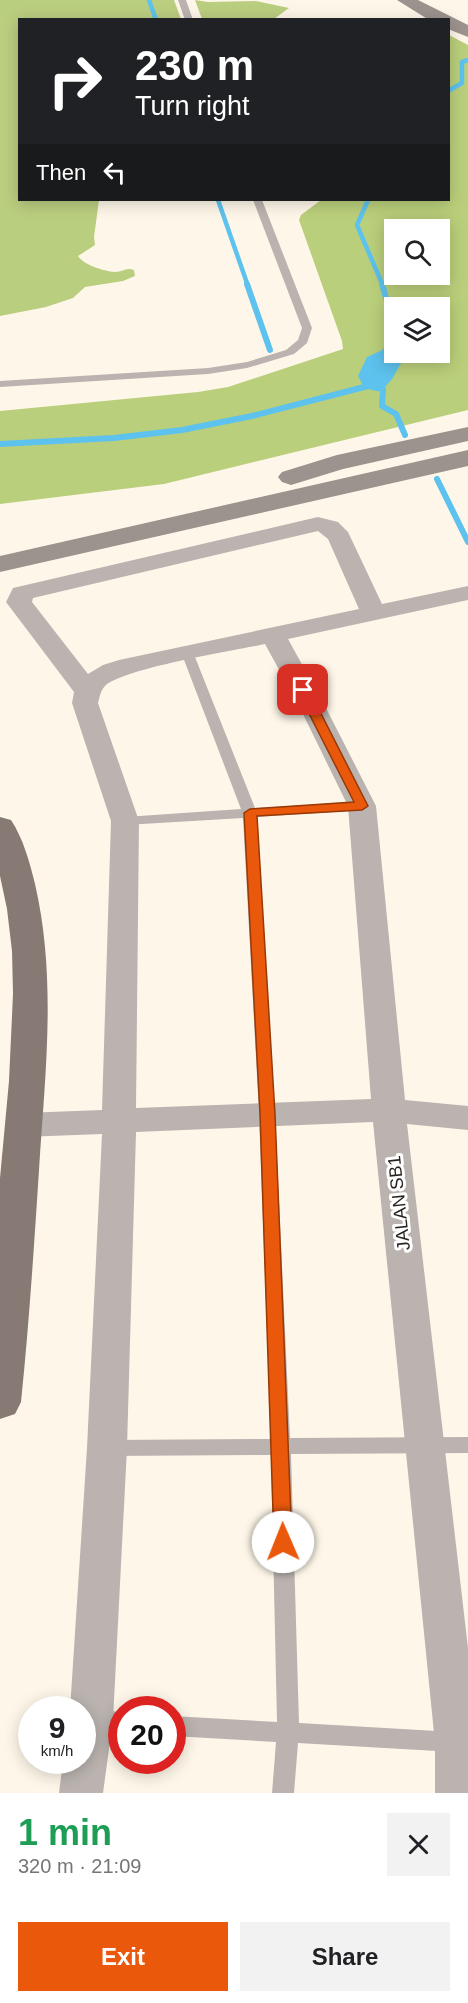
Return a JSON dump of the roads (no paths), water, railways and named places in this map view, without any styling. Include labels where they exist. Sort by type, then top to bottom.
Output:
[{"type":"main road","points":[[405,0],[439,18]]},
{"type":"main road","points":[[450,23],[468,32]]},
{"type":"main road","points":[[223,497],[337,463],[468,434]]},
{"type":"main road","points":[[0,547],[468,443]]},
{"type":"main road","points":[[0,564],[38,553],[468,458]]},
{"type":"main road","points":[[0,827],[17,882],[27,933],[31,993],[23,1125],[0,1402]]},
{"type":"street","points":[[87,691],[19,602],[22,593],[318,524],[330,527],[339,537],[373,613]]},
{"type":"street","points":[[81,1793],[106,1721],[107,1448],[119,1120],[125,821],[85,703],[87,691],[105,674],[119,668],[468,593]]},
{"type":"street","name":"JALAN SB1","points":[[272,634],[313,708],[362,806],[389,1110],[457,1743],[457,1793]]},
{"type":"street","points":[[23,1125],[389,1110],[468,1118]]},
{"type":"lane","points":[[182,0],[188,18]]},
{"type":"lane","points":[[0,384],[208,371],[273,359],[290,352],[303,341],[307,328],[257,201]]},
{"type":"lane","points":[[187,652],[250,813],[267,1114],[281,1447],[288,1733],[283,1793]]},
{"type":"lane","points":[[125,821],[362,806]]},
{"type":"lane","points":[[107,1448],[468,1445]]},
{"type":"lane","points":[[186,1727],[457,1743]]},
{"type":"water","points":[[384,349],[384,363],[401,363],[384,388],[365,389],[358,376],[367,357]]},
{"type":"waterway","points":[[149,0],[155,18]]},
{"type":"waterway","points":[[450,90],[462,83],[462,62],[468,60]]},
{"type":"waterway","points":[[218,201],[248,286]]},
{"type":"waterway","points":[[368,201],[357,225],[383,286]]},
{"type":"waterway","points":[[247,284],[270,350]]},
{"type":"waterway","points":[[382,284],[386,297]]},
{"type":"waterway","points":[[0,444],[114,438],[182,430],[252,416],[368,386],[367,380]]},
{"type":"waterway","points":[[372,387],[383,389],[382,406],[396,414],[405,435]]},
{"type":"waterway","points":[[437,479],[468,542]]}]
